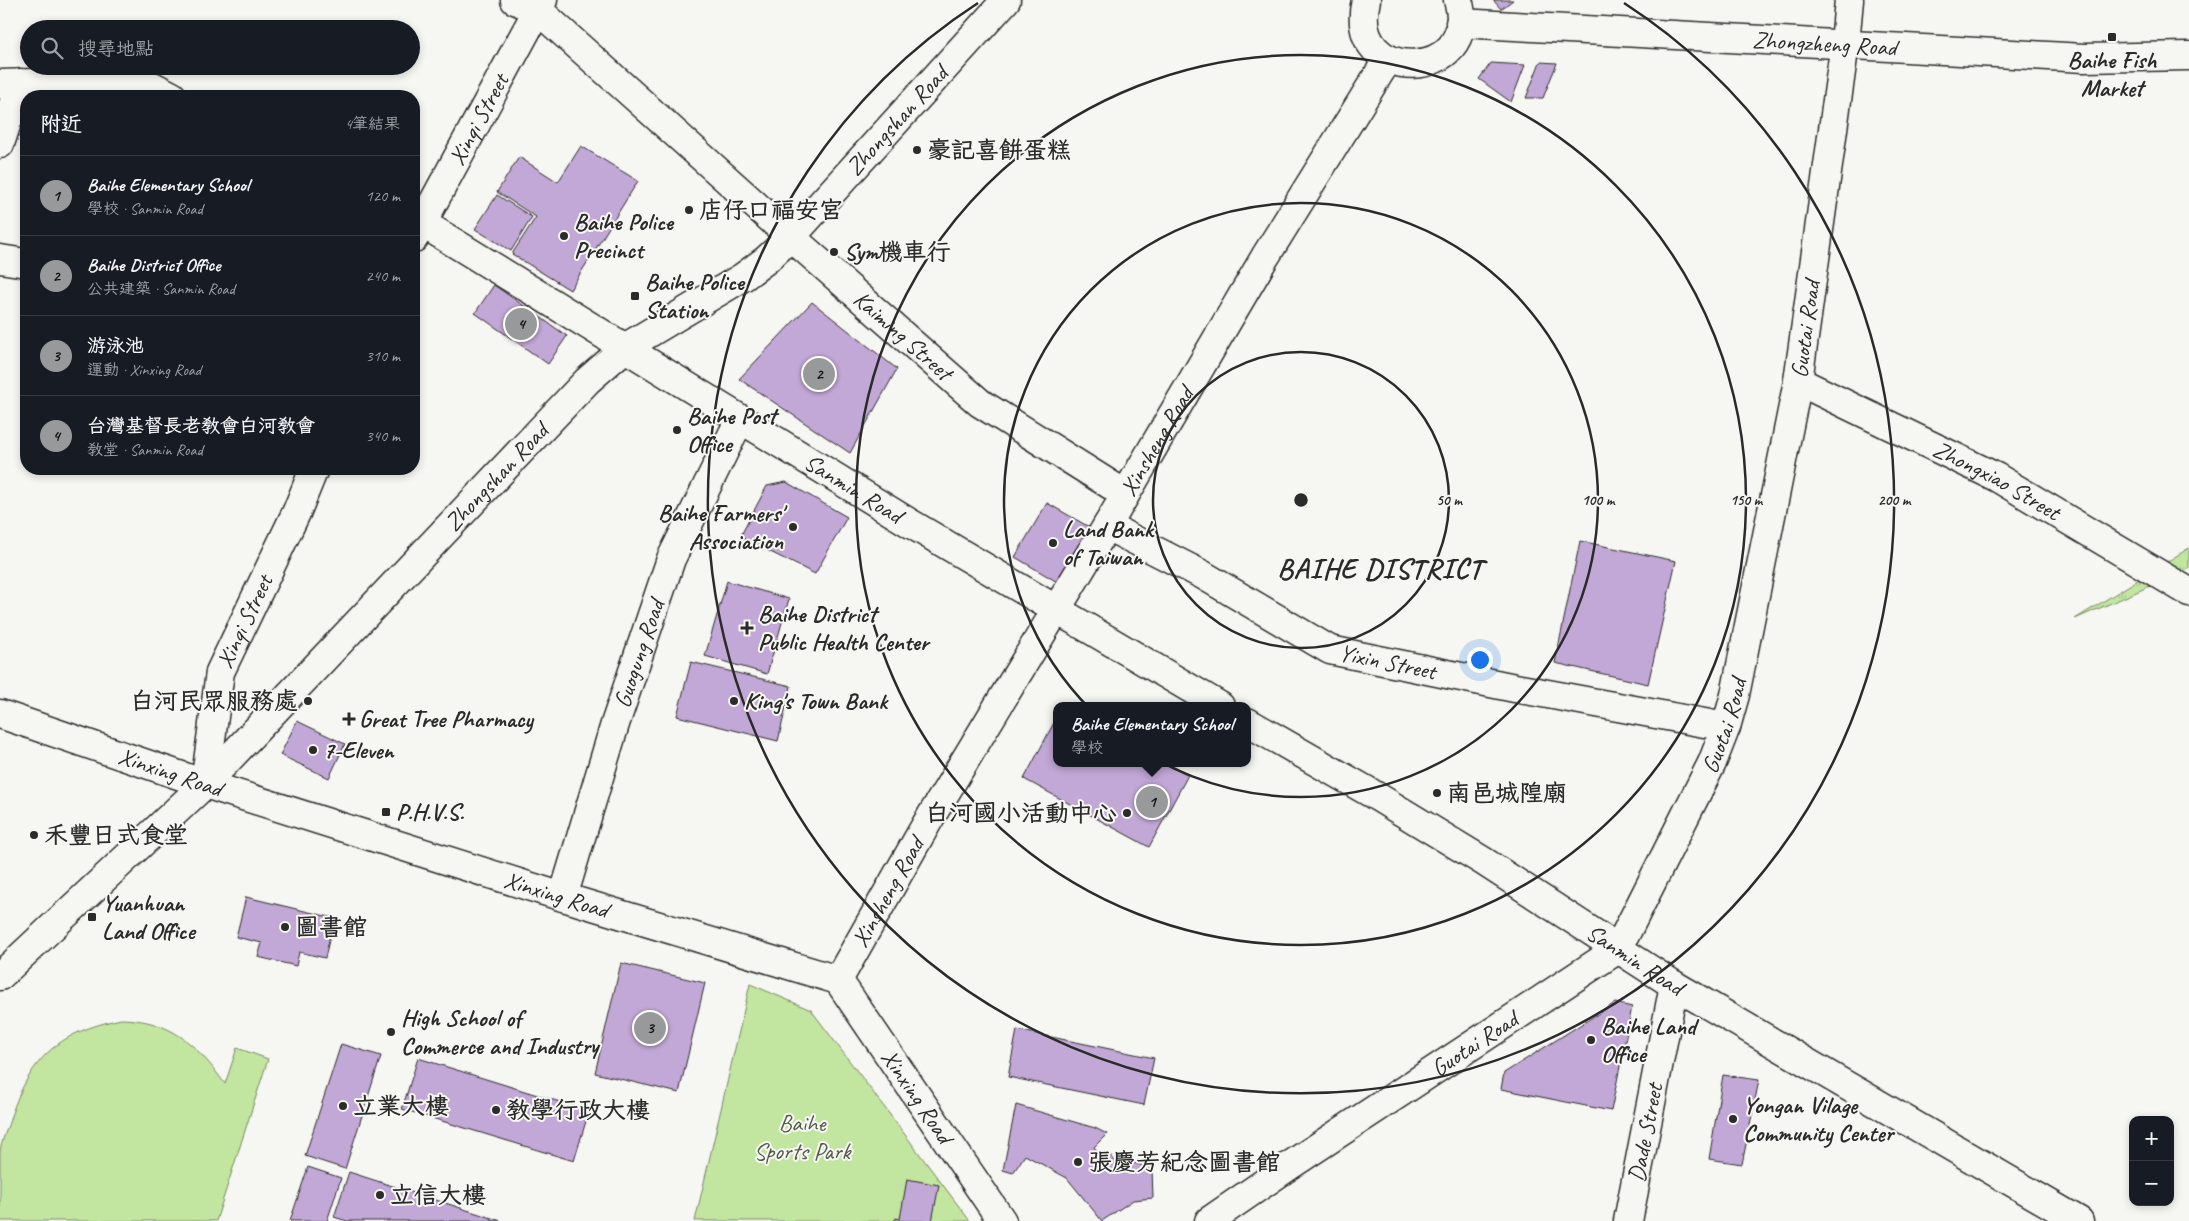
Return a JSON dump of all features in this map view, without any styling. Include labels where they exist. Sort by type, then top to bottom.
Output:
[{"type":"street","name":"Zhongshan Road","points":[[0,976],[205,784],[587,381],[626,347],[743,277],[766,260],[791,237],[1006,0]]},
{"type":"street","points":[[1366,0],[1363,12],[1364,26],[1368,39],[1388,59],[1402,64],[1417,65],[1442,55],[1451,46],[1457,35],[1459,12]]},
{"type":"street","name":"Guotai Road","points":[[1210,1221],[1289,1166],[1618,949],[1712,763],[1726,727],[1735,695],[1798,381],[1845,43],[1849,0]]},
{"type":"street","name":"Kaiming Street","points":[[532,3],[791,237],[980,403],[1125,494]]},
{"type":"street","name":"Xinqi Street","points":[[420,219],[532,3]]},
{"type":"street","name":"Zhongzheng Road","points":[[1459,12],[1845,43],[2084,58],[2189,56]]},
{"type":"street","name":"Xinsheng Road","points":[[838,980],[932,815],[1107,526],[1265,257],[1388,59]]},
{"type":"street","points":[[0,144],[10,83],[141,80],[160,90]]},
{"type":"street","name":"Sanmin Road","points":[[420,229],[626,347],[908,522],[1057,608],[1213,702]]},
{"type":"street","points":[[0,259],[20,262]]},
{"type":"street","name":"Zhongxiao Street","points":[[1798,381],[1996,477],[2189,592]]},
{"type":"street","name":"Guogung Road","points":[[563,897],[615,724],[671,559],[740,419]]},
{"type":"street","name":"Xinqi Street","points":[[205,784],[220,672],[297,511],[312,475]]},
{"type":"street","name":"Yixin Street","points":[[1107,526],[1203,575],[1330,650],[1515,688],[1726,727]]},
{"type":"street","name":"Xinxing Road","points":[[0,714],[205,784],[563,897],[838,980],[1002,1221]]},
{"type":"street","name":"Sanmin Road","points":[[1251,724],[1371,793],[1475,856],[1674,985],[2079,1221]]},
{"type":"street","name":"Dade Street","points":[[1628,1221],[1674,985]]},
{"type":"green space","points":[[2189,548],[2189,569],[2075,619]]},
{"type":"green space","name":"Baihe Sports Park","points":[[750,984],[811,1010],[970,1221],[695,1221]]},
{"type":"green space","points":[[121,1019],[139,1020],[155,1024],[182,1037],[215,1070],[225,1084],[237,1048],[268,1059],[216,1221],[0,1221],[0,1152],[11,1116],[28,1078],[50,1050],[64,1040],[80,1031],[99,1024]]},
{"type":"building","points":[[1493,0],[1513,0],[1501,9]]},
{"type":"building","points":[[1540,62],[1557,63],[1543,98],[1526,98]]},
{"type":"building","points":[[1491,63],[1525,65],[1511,102],[1479,79]]},
{"type":"building","name":"Baihe Police Precinct","points":[[581,146],[638,181],[570,290],[512,254],[536,217],[497,192],[519,157],[558,182]]},
{"type":"building","points":[[497,195],[532,217],[511,251],[475,229]]},
{"type":"building","points":[[494,285],[567,336],[548,364],[475,313]]},
{"type":"building","points":[[812,302],[897,369],[850,453],[739,379]]},
{"type":"building","name":"Baihe Farmers' Association","points":[[786,482],[847,517],[815,574],[740,537],[767,486]]},
{"type":"building","name":"Land Bank of Taiwan","points":[[1047,503],[1091,528],[1059,583],[1015,557]]},
{"type":"building","points":[[1580,541],[1676,561],[1648,684],[1555,663]]},
{"type":"building","name":"Baihe District Public Health Center","points":[[727,581],[789,599],[767,674],[705,656]]},
{"type":"building","name":"King's Town Bank","points":[[691,662],[791,686],[778,741],[677,716]]},
{"type":"building","name":"7-Eleven","points":[[297,721],[345,744],[329,778],[280,755]]},
{"type":"building","name":"白河國小活動中心","points":[[1053,725],[1053,767],[1174,767],[1188,775],[1149,847],[1024,779]]},
{"type":"building","name":"圖書館","points":[[246,897],[334,918],[325,958],[299,952],[296,966],[258,957],[262,943],[236,937]]},
{"type":"building","points":[[621,963],[705,983],[679,1093],[595,1073]]},
{"type":"building","name":"Baihe Land Office","points":[[1615,1003],[1632,1007],[1611,1111],[1501,1089],[1504,1073]]},
{"type":"building","points":[[1017,1030],[1154,1058],[1144,1105],[1008,1077]]},
{"type":"building","name":"立業大樓","points":[[341,1044],[381,1056],[345,1169],[305,1156]]},
{"type":"building","name":"教學行政大樓","points":[[418,1058],[589,1111],[574,1161],[402,1109]]},
{"type":"building","name":"Yongan Vilage Community Center","points":[[1723,1075],[1759,1080],[1742,1164],[1709,1159]]},
{"type":"building","name":"張慶芳紀念圖書館","points":[[1016,1105],[1095,1128],[1107,1134],[1094,1147],[1102,1159],[1109,1154],[1122,1169],[1130,1162],[1152,1168],[1153,1198],[1133,1200],[1102,1221],[1067,1178],[1025,1155],[1013,1173],[1003,1170]]},
{"type":"building","points":[[308,1167],[341,1178],[327,1221],[290,1221]]},
{"type":"building","name":"立信大樓","points":[[349,1172],[501,1221],[347,1221],[334,1217]]},
{"type":"building","points":[[907,1179],[939,1185],[932,1221],[894,1221],[896,1218],[900,1219]]},
{"type":"place","name":"Baihe Fish Market","points":[[2112,37]]},
{"type":"place","name":"豪記喜餅蛋糕","points":[[917,150]]},
{"type":"place","name":"店仔口福安宮","points":[[689,210]]},
{"type":"place","name":"Baihe Police Precinct","points":[[564,236]]},
{"type":"place","name":"Sym機車行","points":[[834,252]]},
{"type":"place","name":"Baihe Police Station","points":[[635,296]]},
{"type":"place","name":"台灣基督長老教會白河教會","points":[[521,324]]},
{"type":"place","name":"Baihe District Office","points":[[819,374]]},
{"type":"place","name":"Baihe Post Office","points":[[677,430]]},
{"type":"place","name":"Baihe Farmers' Association","points":[[793,527]]},
{"type":"place","name":"Land Bank of Taiwan","points":[[1053,543]]},
{"type":"place","name":"Baihe District Public Health Center","points":[[747,628]]},
{"type":"place","name":"白河民眾服務處","points":[[308,701]]},
{"type":"place","name":"King's Town Bank","points":[[734,701]]},
{"type":"place","name":"Great Tree Pharmacy","points":[[349,719]]},
{"type":"place","name":"7-Eleven","points":[[313,750]]},
{"type":"place","name":"南邑城隍廟","points":[[1437,793]]},
{"type":"place","name":"Baihe Elementary School","points":[[1152,802]]},
{"type":"place","name":"P.H.V.S.","points":[[386,812]]},
{"type":"place","name":"白河國小活動中心","points":[[1127,813]]},
{"type":"place","name":"禾豐日式食堂","points":[[34,835]]},
{"type":"place","name":"Yuanhuan Land Office","points":[[92,917]]},
{"type":"place","name":"圖書館","points":[[285,927]]},
{"type":"place","name":"游泳池","points":[[650,1028]]},
{"type":"place","name":"High School of Commerce and Industry","points":[[391,1032]]},
{"type":"place","name":"Baihe Land Office","points":[[1591,1040]]},
{"type":"place","name":"立業大樓","points":[[343,1106]]},
{"type":"place","name":"教學行政大樓","points":[[496,1110]]},
{"type":"place","name":"Yongan Vilage Community Center","points":[[1733,1119]]},
{"type":"place","name":"張慶芳紀念圖書館","points":[[1078,1162]]},
{"type":"place","name":"立信大樓","points":[[380,1195]]},
{"type":"district","name":"BAIHE DISTRICT","points":[[1380,568]]}]
